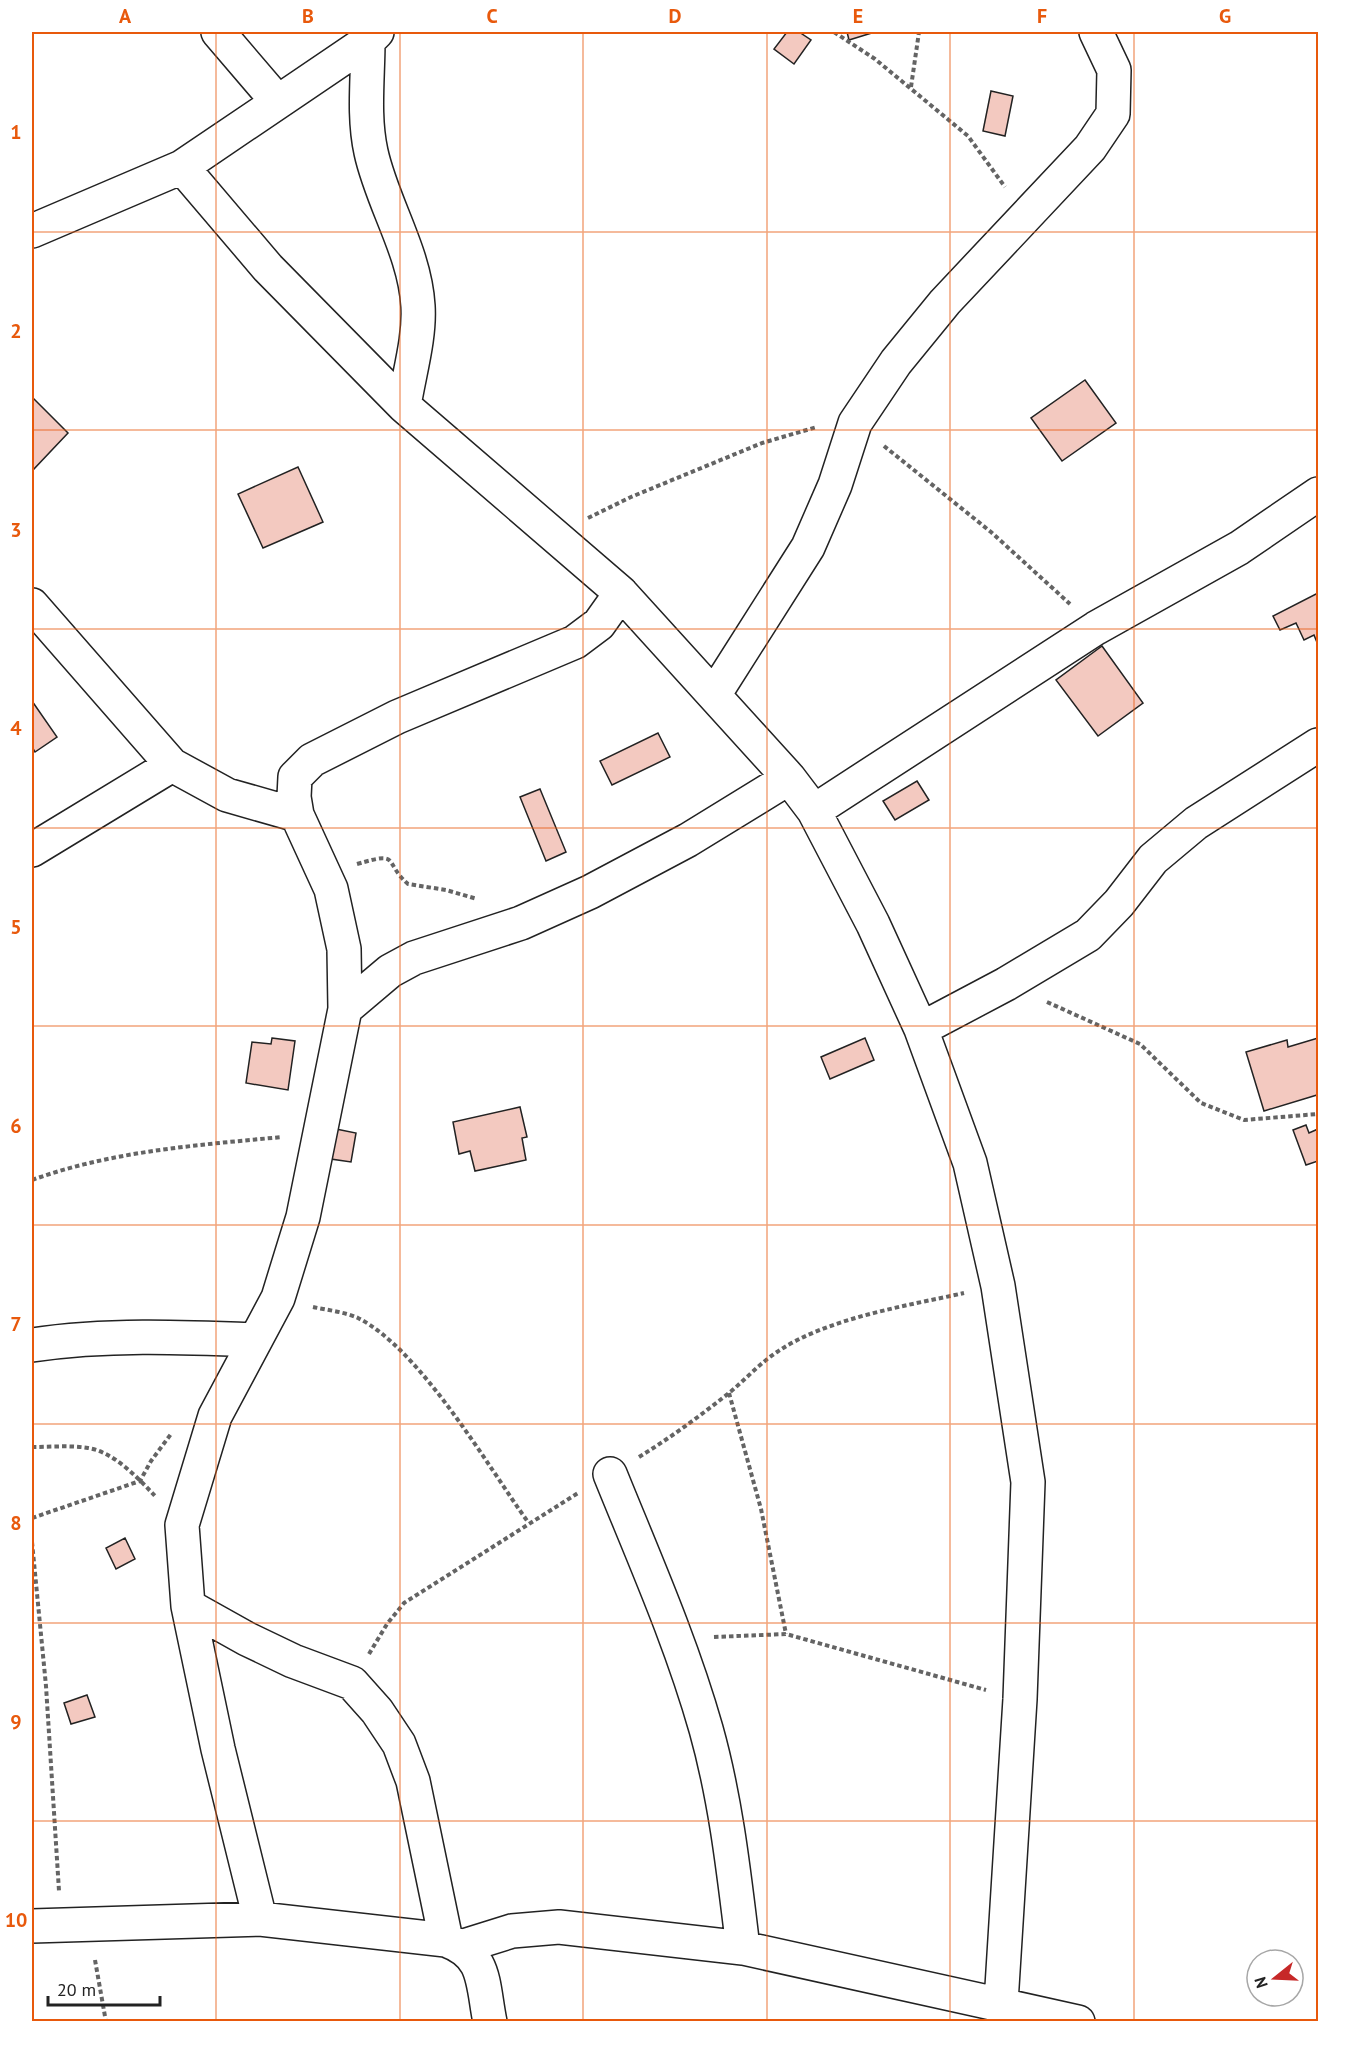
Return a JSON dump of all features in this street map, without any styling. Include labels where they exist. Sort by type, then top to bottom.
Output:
[{"type":"street","points":[[218,32],[277,102]]},
{"type":"street","points":[[714,695],[808,547],[835,485],[854,425],[896,363],[945,302],[1090,148],[1113,114],[1114,69],[1096,32]]},
{"type":"street","points":[[32,231],[182,167],[373,36]]},
{"type":"street","points":[[373,36],[368,119],[371,152],[410,268],[418,305],[414,349],[404,406]]},
{"type":"street","points":[[182,167],[268,268],[404,406],[621,593],[789,778],[814,812],[873,924],[921,1029],[970,1163],[998,1286],[1028,1482],[1020,1700],[1001,2003]]},
{"type":"street","points":[[814,812],[1096,628],[1239,548],[1318,494]]},
{"type":"street","points":[[260,1919],[218,1749],[188,1606],[182,1525],[215,1416],[278,1298],[303,1217],[322,1133],[345,1009],[344,949],[331,889],[297,815],[294,797],[295,777],[312,760],[397,717],[575,642],[599,624],[621,593]]},
{"type":"street","points":[[32,605],[172,765],[227,795],[297,815]]},
{"type":"street","points":[[921,1029],[1006,984],[1088,935],[1119,903],[1153,859],[1196,824],[1318,745]]},
{"type":"street","points":[[32,850],[172,765]]},
{"type":"street","points":[[345,1009],[390,971],[414,958],[521,923],[590,892],[688,840],[789,778]]},
{"type":"street","points":[[32,1345],[61,1340],[151,1336],[255,1340]]},
{"type":"street","points":[[609,1474],[677,1640],[706,1729],[726,1816],[743,1948]]},
{"type":"street","points":[[188,1606],[247,1639],[293,1661],[352,1683],[377,1711],[399,1744],[413,1781],[455,1943],[478,1963],[490,2022]]},
{"type":"street","points":[[60,1925],[260,1919],[455,1943],[512,1931],[559,1927],[743,1948],[1001,2003],[1078,2022]]},
{"type":"path","points":[[834,32],[911,87],[968,136],[1025,215]]},
{"type":"path","points":[[911,87],[919,32]]},
{"type":"path","points":[[556,536],[631,497],[762,443],[813,427],[854,425],[991,532],[1096,628]]},
{"type":"path","points":[[331,889],[349,868],[386,857],[391,859],[408,884],[446,890],[481,900],[521,923]]},
{"type":"path","points":[[1006,984],[1140,1044],[1201,1103],[1245,1120],[1318,1114]]},
{"type":"path","points":[[32,1180],[68,1167],[174,1148],[322,1133]]},
{"type":"path","points":[[352,1683],[387,1624],[404,1603],[528,1522],[665,1441],[729,1393],[778,1351],[822,1330],[864,1316],[998,1286]]},
{"type":"path","points":[[278,1298],[358,1318],[403,1352],[432,1386],[528,1522]]},
{"type":"path","points":[[729,1393],[761,1509],[786,1634]]},
{"type":"path","points":[[32,1518],[140,1481],[168,1436],[190,1423],[215,1416]]},
{"type":"path","points":[[32,1447],[86,1448],[99,1451],[140,1481],[182,1525]]},
{"type":"path","points":[[32,1542],[56,1805],[60,1925],[106,2022]]},
{"type":"path","points":[[677,1640],[786,1634],[1020,1700]]},
{"type":"building","points":[[787,32],[799,32],[811,40],[794,64],[774,49]]},
{"type":"building","points":[[847,32],[875,32],[849,40]]},
{"type":"building","points":[[991,91],[1013,96],[1005,136],[983,131]]},
{"type":"building","points":[[1085,380],[1116,423],[1062,461],[1031,418]]},
{"type":"building","points":[[32,397],[68,433],[32,471]]},
{"type":"building","points":[[298,467],[323,522],[263,548],[238,494]]},
{"type":"building","points":[[1318,593],[1318,645],[1314,635],[1304,640],[1296,623],[1280,630],[1273,616]]},
{"type":"building","points":[[1102,646],[1143,703],[1098,736],[1056,680]]},
{"type":"building","points":[[32,701],[57,737],[35,752],[32,747]]},
{"type":"building","points":[[658,733],[670,757],[612,785],[600,761]]},
{"type":"building","points":[[917,781],[929,800],[895,820],[883,801]]},
{"type":"building","points":[[540,789],[566,852],[546,861],[520,797]]},
{"type":"building","points":[[272,1038],[295,1041],[288,1090],[246,1083],[252,1042],[271,1044]]},
{"type":"building","points":[[865,1038],[874,1060],[830,1079],[821,1057]]},
{"type":"building","points":[[1318,1038],[1318,1099],[1317,1095],[1264,1111],[1246,1052],[1287,1040],[1288,1047]]},
{"type":"building","points":[[520,1107],[527,1137],[522,1138],[526,1160],[475,1171],[470,1151],[459,1154],[453,1122]]},
{"type":"building","points":[[1306,1125],[1309,1133],[1318,1129],[1318,1161],[1306,1165],[1293,1130]]},
{"type":"building","points":[[336,1129],[356,1133],[351,1162],[331,1159]]},
{"type":"building","points":[[125,1538],[135,1559],[116,1569],[106,1548]]},
{"type":"building","points":[[87,1695],[95,1717],[71,1724],[64,1703]]}]
